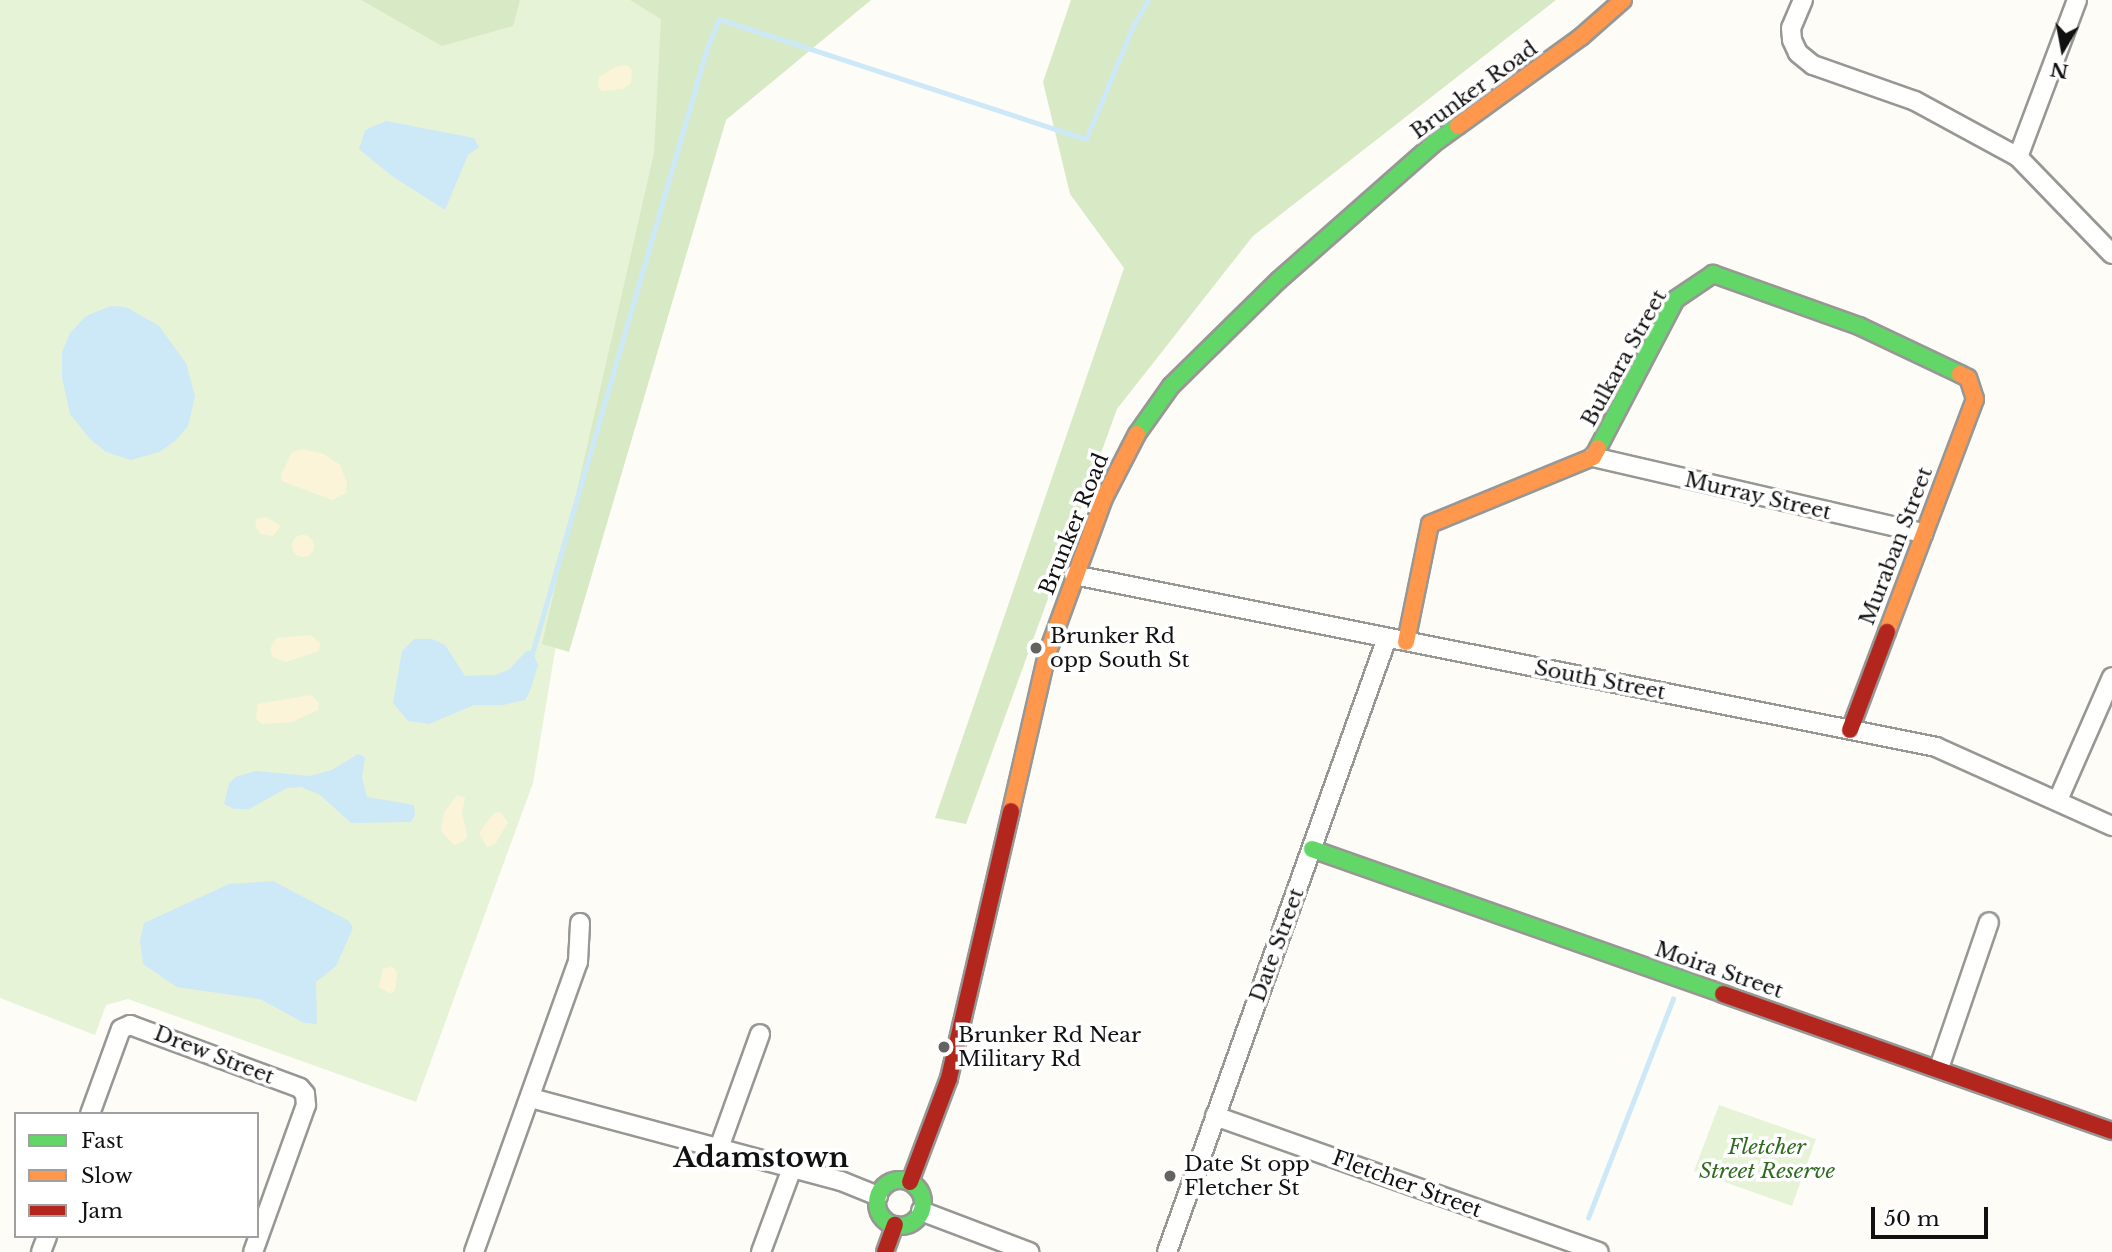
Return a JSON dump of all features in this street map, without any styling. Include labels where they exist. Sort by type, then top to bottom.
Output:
[{"type":"street","name":"Brunker Road","points":[[909,1182],[949,1078],[1047,654],[1104,498],[1132,442],[1171,386],[1279,280],[1433,144],[1581,37],[1623,0]]},
{"type":"street","points":[[1803,0],[1791,27],[1792,40],[1798,53],[1813,65],[1915,101],[2018,157],[2112,254]]},
{"type":"street","points":[[2018,157],[2077,0]]},
{"type":"street","name":"Bulkara Street","points":[[1406,642],[1430,524],[1593,457],[1676,299],[1713,274],[1859,326],[1968,378]]},
{"type":"street","name":"Muraban Street","points":[[1850,730],[1975,399],[1968,378]]},
{"type":"street","name":"Murray Street","points":[[1593,457],[1923,533]]},
{"type":"street","name":"South Street","points":[[1074,575],[1936,747],[2112,826]]},
{"type":"street","name":"Date Street","points":[[1167,1252],[1387,638]]},
{"type":"street","points":[[2057,800],[2112,677]]},
{"type":"street","name":"Moira Street","points":[[1312,849],[2112,1131]]},
{"type":"street","points":[[1938,1068],[1989,922]]},
{"type":"street","points":[[474,1252],[578,962],[580,923]]},
{"type":"street","name":"Drew Street","points":[[91,1112],[121,1029],[130,1025],[293,1084],[305,1094],[303,1116],[259,1236]]},
{"type":"street","points":[[719,1148],[760,1034]]},
{"type":"street","points":[[531,1098],[841,1181],[878,1196]]},
{"type":"street","name":"Fletcher Street","points":[[1216,1116],[1599,1252]]},
{"type":"street","points":[[761,1252],[792,1168]]},
{"type":"street","points":[[891,1182],[909,1182],[921,1195],[921,1211],[911,1223],[895,1225],[880,1214],[878,1196],[891,1182]]},
{"type":"street","points":[[921,1211],[1029,1252]]},
{"type":"street","points":[[885,1252],[895,1225]]},
{"type":"green space","points":[[0,0],[717,0],[566,585],[533,783],[416,1102],[128,999],[106,1005],[95,1035],[0,998]]},
{"type":"green space","points":[[361,0],[520,0],[513,26],[442,46]]},
{"type":"green space","points":[[630,0],[871,0],[726,120],[569,652],[542,644],[654,153],[661,19]]},
{"type":"green space","points":[[1071,0],[1556,0],[1253,236],[1117,409],[966,824],[935,818],[1124,268],[1070,194],[1043,82]]},
{"type":"green space","name":"Fletcher Street Reserve","points":[[1719,1105],[1816,1139],[1792,1206],[1694,1171]]},
{"type":"sand","points":[[627,65],[632,70],[631,83],[623,89],[602,91],[598,86],[599,77],[615,67]]},
{"type":"sand","points":[[302,449],[324,454],[340,465],[347,483],[346,493],[332,500],[282,481],[281,475],[292,452]]},
{"type":"sand","points":[[266,517],[281,526],[273,536],[261,534],[255,526],[257,519]]},
{"type":"sand","points":[[299,535],[307,535],[314,542],[314,550],[307,557],[299,557],[292,550],[292,542]]},
{"type":"sand","points":[[310,635],[320,643],[319,651],[286,662],[273,657],[270,649],[276,638]]},
{"type":"sand","points":[[311,695],[319,703],[318,710],[292,722],[262,724],[256,719],[258,704]]},
{"type":"sand","points":[[457,795],[465,798],[462,813],[467,836],[464,841],[454,845],[441,831],[444,813]]},
{"type":"sand","points":[[500,812],[508,822],[495,844],[487,847],[479,833],[494,813]]},
{"type":"sand","points":[[392,966],[397,973],[395,990],[391,994],[379,987],[383,969]]},
{"type":"water","points":[[386,121],[474,138],[479,147],[468,155],[445,210],[392,176],[359,149],[365,130]]},
{"type":"water","points":[[111,306],[126,307],[159,326],[186,363],[195,396],[188,426],[175,441],[159,452],[131,460],[106,452],[90,439],[70,414],[62,377],[62,352],[70,333],[86,316]]},
{"type":"water","points":[[414,639],[432,639],[445,645],[465,676],[495,675],[510,669],[526,651],[532,651],[538,665],[530,691],[525,700],[503,705],[474,705],[429,724],[408,721],[393,703],[402,651]]},
{"type":"water","points":[[358,754],[365,757],[362,778],[367,797],[414,805],[415,815],[411,822],[351,823],[319,794],[301,787],[287,788],[249,809],[234,809],[224,804],[229,784],[235,777],[256,771],[310,776],[332,770]]},
{"type":"water","points":[[273,881],[349,921],[353,928],[336,966],[316,982],[317,1024],[304,1023],[260,999],[177,987],[143,964],[140,941],[144,923],[229,884]]},
{"type":"waterway","points":[[531,657],[707,48],[719,19],[1086,139],[1133,26],[1148,0]]},
{"type":"waterway","points":[[1588,1218],[1673,999]]},
{"type":"traffic: fast","points":[[1137,434],[1171,386],[1279,280],[1433,144],[1458,126]]},
{"type":"traffic: fast","points":[[1598,448],[1676,299],[1713,274],[1859,326],[1960,374]]},
{"type":"traffic: fast","points":[[1312,849],[1723,994]]},
{"type":"traffic: fast","points":[[900,1180],[916,1187],[923,1203],[916,1219],[900,1226],[884,1219],[877,1203],[884,1187],[900,1180]]},
{"type":"traffic: slow","points":[[1458,126],[1581,37],[1623,0]]},
{"type":"traffic: slow","points":[[1887,632],[1975,399],[1968,378],[1960,374]]},
{"type":"traffic: slow","points":[[1011,811],[1047,654],[1104,498],[1137,434]]},
{"type":"traffic: slow","points":[[1406,642],[1430,524],[1593,457],[1598,448]]},
{"type":"traffic: jam","points":[[1850,730],[1887,632]]},
{"type":"traffic: jam","points":[[910,1182],[949,1078],[1011,811]]},
{"type":"traffic: jam","points":[[1723,994],[2112,1131]]},
{"type":"traffic: jam","points":[[885,1252],[895,1225]]},
{"type":"place","name":"Brunker Rd opp South St","points":[[1036,648]]},
{"type":"place","name":"Brunker Rd Near Military Rd","points":[[944,1047]]},
{"type":"place","name":"Date St opp Fletcher St","points":[[1170,1176]]},
{"type":"district","name":"Adamstown","points":[[761,1158]]}]
